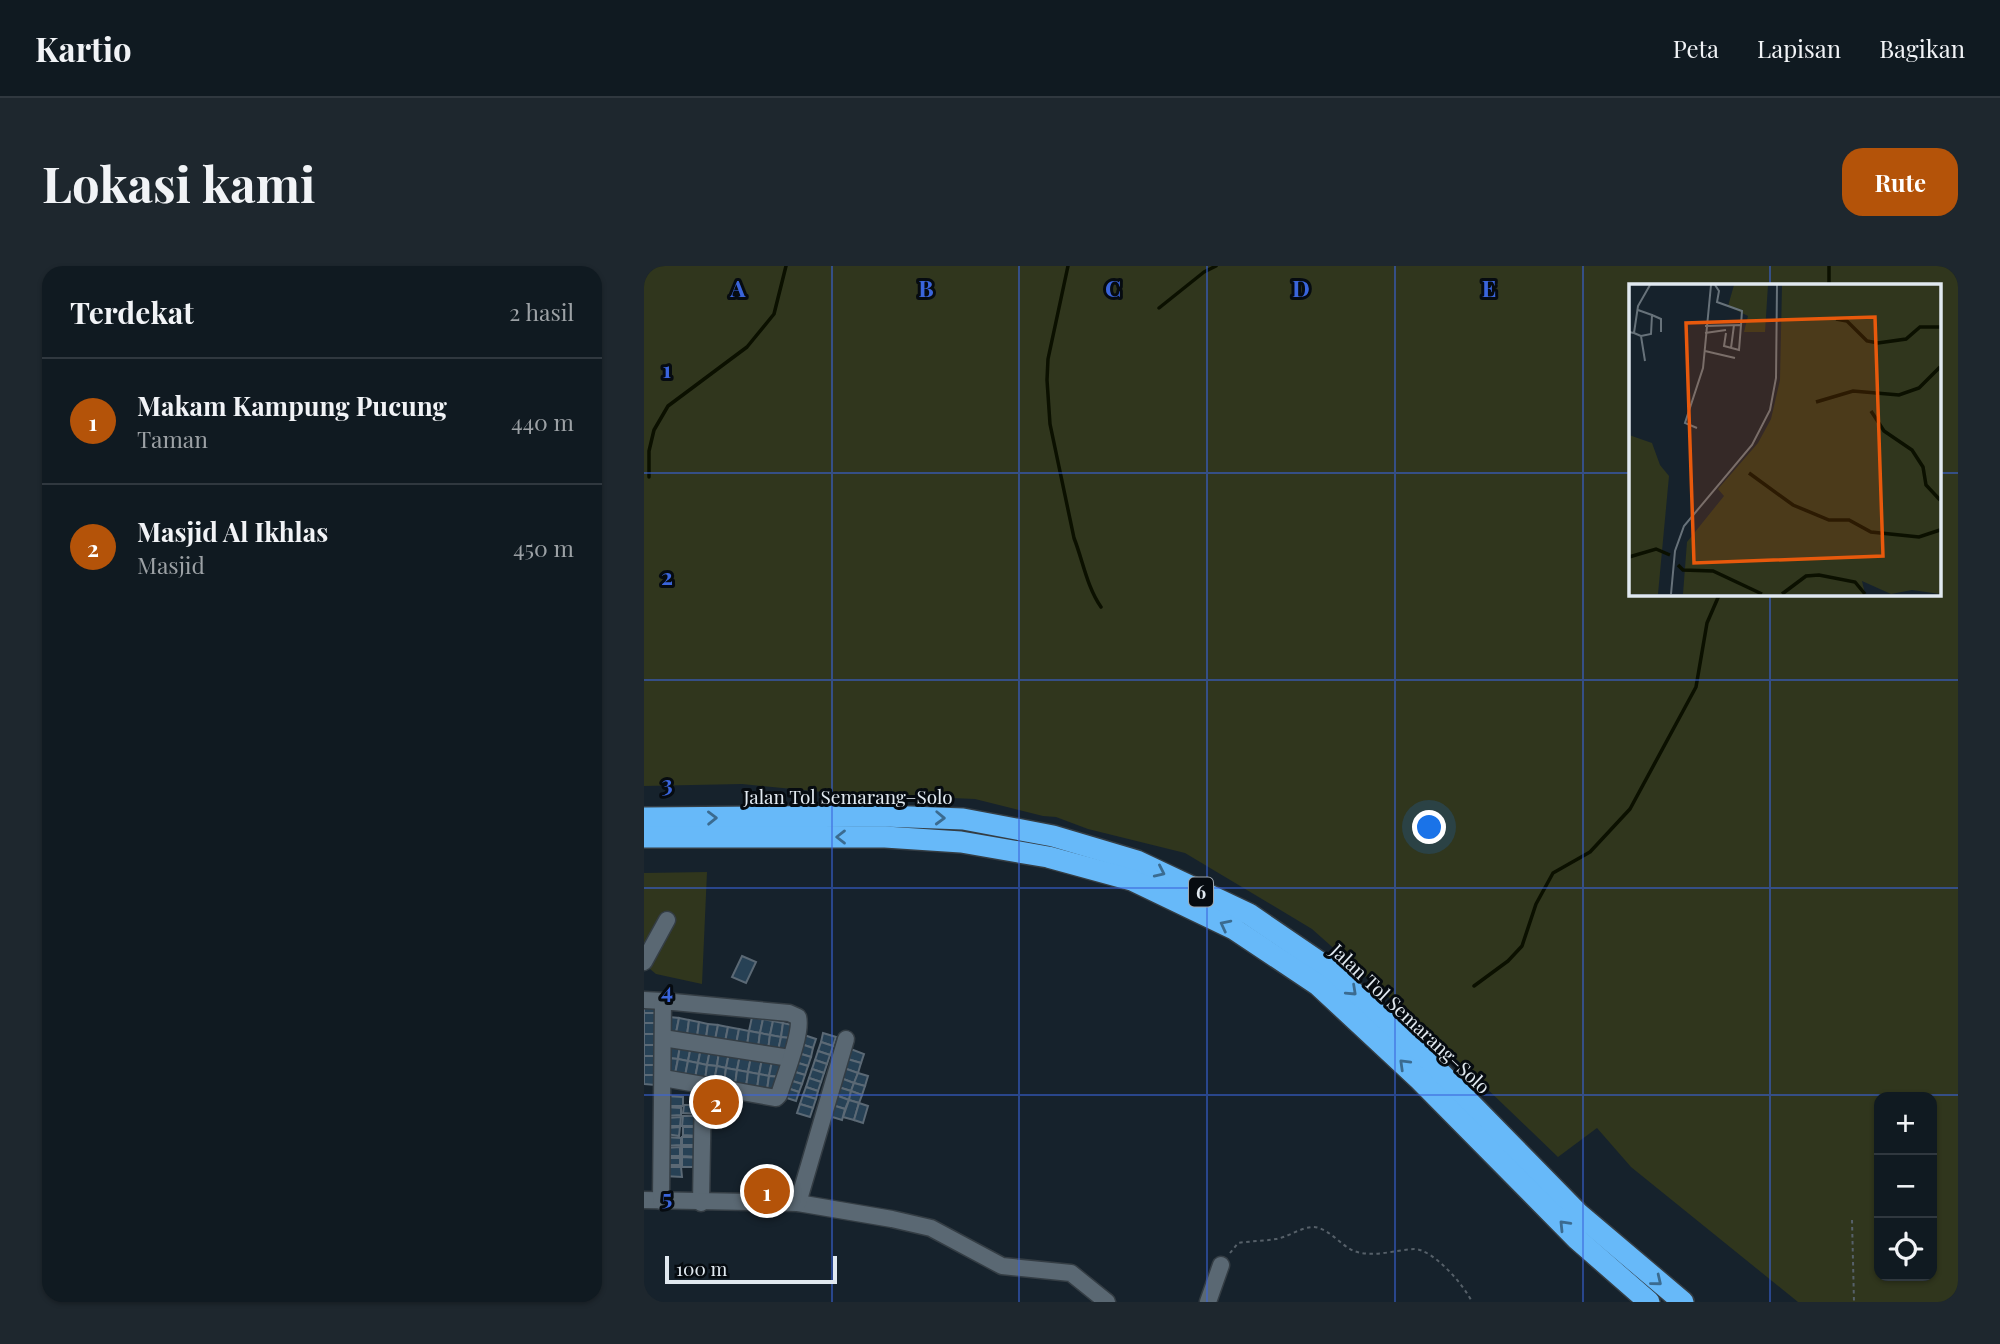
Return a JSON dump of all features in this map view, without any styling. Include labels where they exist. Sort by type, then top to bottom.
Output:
[{"type":"highway","name":"Jalan Tol Semarang–Solo","points":[[644,818],[884,816],[962,820],[1053,836],[1137,861],[1249,914],[1325,966],[1429,1061],[1579,1214],[1683,1302]]},
{"type":"highway","name":"Jalan Tol Semarang–Solo","points":[[644,837],[885,837],[961,842],[1048,857],[1132,880],[1234,929],[1318,985],[1378,1039],[1577,1239],[1649,1302]]},
{"type":"street","points":[[644,962],[667,920]]},
{"type":"street","points":[[644,1000],[795,1014],[800,1023],[798,1037],[776,1098],[663,1078]]},
{"type":"street","points":[[663,1001],[663,1078],[652,1200],[798,1203],[932,1227],[1002,1266],[1071,1273],[1107,1302]]},
{"type":"street","points":[[663,1038],[790,1058]]},
{"type":"street","points":[[798,1203],[846,1039]]},
{"type":"street","points":[[701,1203],[703,1085]]},
{"type":"street","points":[[1208,1302],[1221,1265]]},
{"type":"path","points":[[1852,1220],[1854,1302]]},
{"type":"path","points":[[1221,1265],[1238,1243],[1277,1239],[1313,1227],[1323,1230],[1357,1252],[1384,1254],[1417,1249],[1432,1255],[1467,1290],[1472,1302]]},
{"type":"green space","points":[[644,266],[1958,266],[1958,1302],[1798,1302],[1631,1167],[1597,1128],[1558,1157],[1430,1034],[1312,929],[1185,853],[1088,829],[1056,817],[975,799],[833,793],[742,784],[644,786]]},
{"type":"green space","points":[[707,872],[702,984],[656,974],[644,964],[644,873]]},
{"type":"building","points":[[742,956],[756,962],[746,983],[732,977]]},
{"type":"building","points":[[644,1004],[657,1004],[656,1013],[644,1013]]},
{"type":"building","points":[[644,1013],[656,1013],[656,1023],[644,1023]]},
{"type":"building","points":[[669,1017],[679,1018],[676,1033],[667,1032]]},
{"type":"building","points":[[752,1017],[763,1019],[760,1033],[749,1031]]},
{"type":"building","points":[[679,1018],[689,1020],[687,1035],[676,1033]]},
{"type":"building","points":[[763,1019],[773,1021],[770,1035],[760,1033]]},
{"type":"building","points":[[689,1020],[699,1022],[697,1037],[687,1035]]},
{"type":"building","points":[[773,1021],[783,1023],[781,1037],[770,1035]]},
{"type":"building","points":[[699,1022],[708,1024],[706,1038],[697,1037]]},
{"type":"building","points":[[644,1023],[656,1023],[656,1034],[644,1034]]},
{"type":"building","points":[[783,1023],[792,1025],[790,1038],[781,1037]]},
{"type":"building","points":[[708,1024],[718,1025],[715,1040],[706,1038]]},
{"type":"building","points":[[718,1025],[728,1027],[725,1042],[715,1040]]},
{"type":"building","points":[[728,1027],[739,1029],[736,1044],[725,1042]]},
{"type":"building","points":[[739,1029],[749,1031],[747,1046],[736,1044]]},
{"type":"building","points":[[749,1031],[760,1033],[758,1048],[747,1046]]},
{"type":"building","points":[[760,1033],[770,1035],[768,1050],[758,1048]]},
{"type":"building","points":[[823,1033],[836,1037],[833,1046],[821,1042]]},
{"type":"building","points":[[644,1034],[656,1034],[656,1045],[644,1045]]},
{"type":"building","points":[[770,1035],[781,1037],[778,1051],[768,1050]]},
{"type":"building","points":[[804,1035],[816,1039],[813,1048],[801,1044]]},
{"type":"building","points":[[781,1037],[790,1038],[787,1053],[778,1051]]},
{"type":"building","points":[[821,1042],[833,1046],[830,1055],[818,1051]]},
{"type":"building","points":[[671,1043],[680,1045],[678,1059],[668,1058]]},
{"type":"building","points":[[801,1044],[813,1048],[811,1057],[798,1053]]},
{"type":"building","points":[[644,1045],[656,1045],[655,1056],[644,1056]]},
{"type":"building","points":[[680,1045],[691,1046],[688,1061],[678,1059]]},
{"type":"building","points":[[691,1046],[701,1048],[698,1063],[688,1061]]},
{"type":"building","points":[[701,1048],[710,1050],[707,1065],[698,1063]]},
{"type":"building","points":[[848,1048],[864,1054],[861,1063],[844,1058]]},
{"type":"building","points":[[710,1050],[719,1051],[717,1066],[707,1065]]},
{"type":"building","points":[[719,1051],[729,1053],[726,1068],[717,1066]]},
{"type":"building","points":[[818,1051],[830,1055],[827,1064],[815,1060]]},
{"type":"building","points":[[729,1053],[740,1055],[737,1070],[726,1068]]},
{"type":"building","points":[[798,1053],[811,1057],[808,1066],[795,1062]]},
{"type":"building","points":[[740,1055],[751,1057],[748,1072],[737,1070]]},
{"type":"building","points":[[644,1056],[655,1056],[655,1065],[644,1065]]},
{"type":"building","points":[[751,1057],[762,1059],[759,1074],[748,1072]]},
{"type":"building","points":[[668,1058],[678,1059],[675,1074],[665,1073]]},
{"type":"building","points":[[844,1058],[861,1063],[858,1073],[841,1067]]},
{"type":"building","points":[[678,1059],[688,1061],[685,1076],[675,1074]]},
{"type":"building","points":[[762,1059],[772,1061],[769,1076],[759,1074]]},
{"type":"building","points":[[815,1060],[827,1064],[824,1073],[812,1069]]},
{"type":"building","points":[[688,1061],[698,1063],[695,1078],[685,1076]]},
{"type":"building","points":[[772,1061],[782,1063],[780,1077],[769,1076]]},
{"type":"building","points":[[795,1062],[808,1066],[805,1075],[792,1071]]},
{"type":"building","points":[[698,1063],[707,1065],[705,1080],[695,1078]]},
{"type":"building","points":[[644,1065],[655,1065],[655,1075],[644,1075]]},
{"type":"building","points":[[707,1065],[717,1066],[714,1081],[705,1080]]},
{"type":"building","points":[[717,1066],[726,1068],[724,1083],[714,1081]]},
{"type":"building","points":[[841,1067],[858,1073],[854,1083],[838,1077]]},
{"type":"building","points":[[726,1068],[737,1070],[735,1085],[724,1083]]},
{"type":"building","points":[[812,1069],[824,1073],[821,1082],[809,1078]]},
{"type":"building","points":[[737,1070],[748,1072],[746,1087],[735,1085]]},
{"type":"building","points":[[792,1071],[805,1075],[802,1084],[789,1080]]},
{"type":"building","points":[[748,1072],[759,1074],[757,1089],[746,1087]]},
{"type":"building","points":[[858,1073],[868,1076],[865,1086],[854,1083]]},
{"type":"building","points":[[759,1074],[769,1076],[767,1090],[757,1089]]},
{"type":"building","points":[[644,1075],[655,1075],[655,1085],[644,1084]]},
{"type":"building","points":[[769,1076],[780,1077],[777,1092],[767,1090]]},
{"type":"building","points":[[838,1077],[854,1083],[851,1091],[835,1086]]},
{"type":"building","points":[[809,1078],[821,1082],[818,1091],[806,1087]]},
{"type":"building","points":[[789,1080],[802,1084],[799,1092],[787,1088]]},
{"type":"building","points":[[854,1083],[865,1086],[862,1095],[851,1091]]},
{"type":"building","points":[[835,1086],[851,1091],[849,1100],[833,1094]]},
{"type":"building","points":[[806,1087],[818,1091],[816,1099],[803,1095]]},
{"type":"building","points":[[787,1088],[799,1092],[796,1101],[784,1097]]},
{"type":"building","points":[[706,1091],[728,1094],[725,1113],[704,1110]]},
{"type":"building","points":[[851,1091],[862,1095],[859,1103],[849,1100]]},
{"type":"building","points":[[833,1094],[849,1100],[845,1109],[829,1104]]},
{"type":"building","points":[[803,1095],[816,1099],[813,1108],[800,1104]]},
{"type":"building","points":[[665,1096],[683,1097],[683,1106],[665,1106]]},
{"type":"building","points":[[849,1100],[859,1103],[854,1120],[843,1117]]},
{"type":"building","points":[[859,1103],[868,1106],[863,1123],[854,1120]]},
{"type":"building","points":[[800,1104],[813,1108],[810,1117],[797,1113]]},
{"type":"building","points":[[829,1104],[845,1109],[842,1120],[826,1115]]},
{"type":"building","points":[[684,1105],[700,1105],[700,1114],[683,1113]]},
{"type":"building","points":[[665,1107],[681,1108],[681,1115],[665,1116]]},
{"type":"building","points":[[683,1116],[699,1116],[700,1126],[682,1126]]},
{"type":"building","points":[[681,1117],[680,1126],[667,1126],[667,1118]]},
{"type":"building","points":[[680,1127],[679,1136],[666,1134],[667,1128]]},
{"type":"building","points":[[683,1127],[699,1127],[699,1136],[683,1135]]},
{"type":"building","points":[[665,1137],[681,1138],[681,1145],[664,1146]]},
{"type":"building","points":[[682,1137],[700,1137],[699,1145],[682,1145]]},
{"type":"building","points":[[680,1147],[680,1156],[664,1156],[665,1148]]},
{"type":"building","points":[[682,1147],[699,1147],[699,1157],[682,1156]]},
{"type":"building","points":[[682,1157],[700,1158],[699,1167],[682,1167]]},
{"type":"building","points":[[665,1158],[680,1158],[680,1165],[665,1165]]},
{"type":"building","points":[[665,1167],[681,1167],[682,1177],[664,1176]]},
{"type":"waterway","points":[[649,477],[649,451],[654,430],[668,406],[747,347],[774,314],[786,266]]},
{"type":"waterway","points":[[1068,266],[1048,359],[1050,424],[1074,538],[1101,607]]},
{"type":"waterway","points":[[1159,308],[1204,272],[1216,266]]},
{"type":"waterway","points":[[1829,266],[1829,284]]},
{"type":"waterway","points":[[1474,986],[1508,961],[1522,946],[1536,904],[1553,873],[1590,852],[1630,809],[1696,687],[1707,623],[1719,595]]},
{"type":"place","name":"Masjid Al Ikhlas","points":[[716,1102]]},
{"type":"place","name":"Makam Kampung Pucung","points":[[767,1191]]}]
